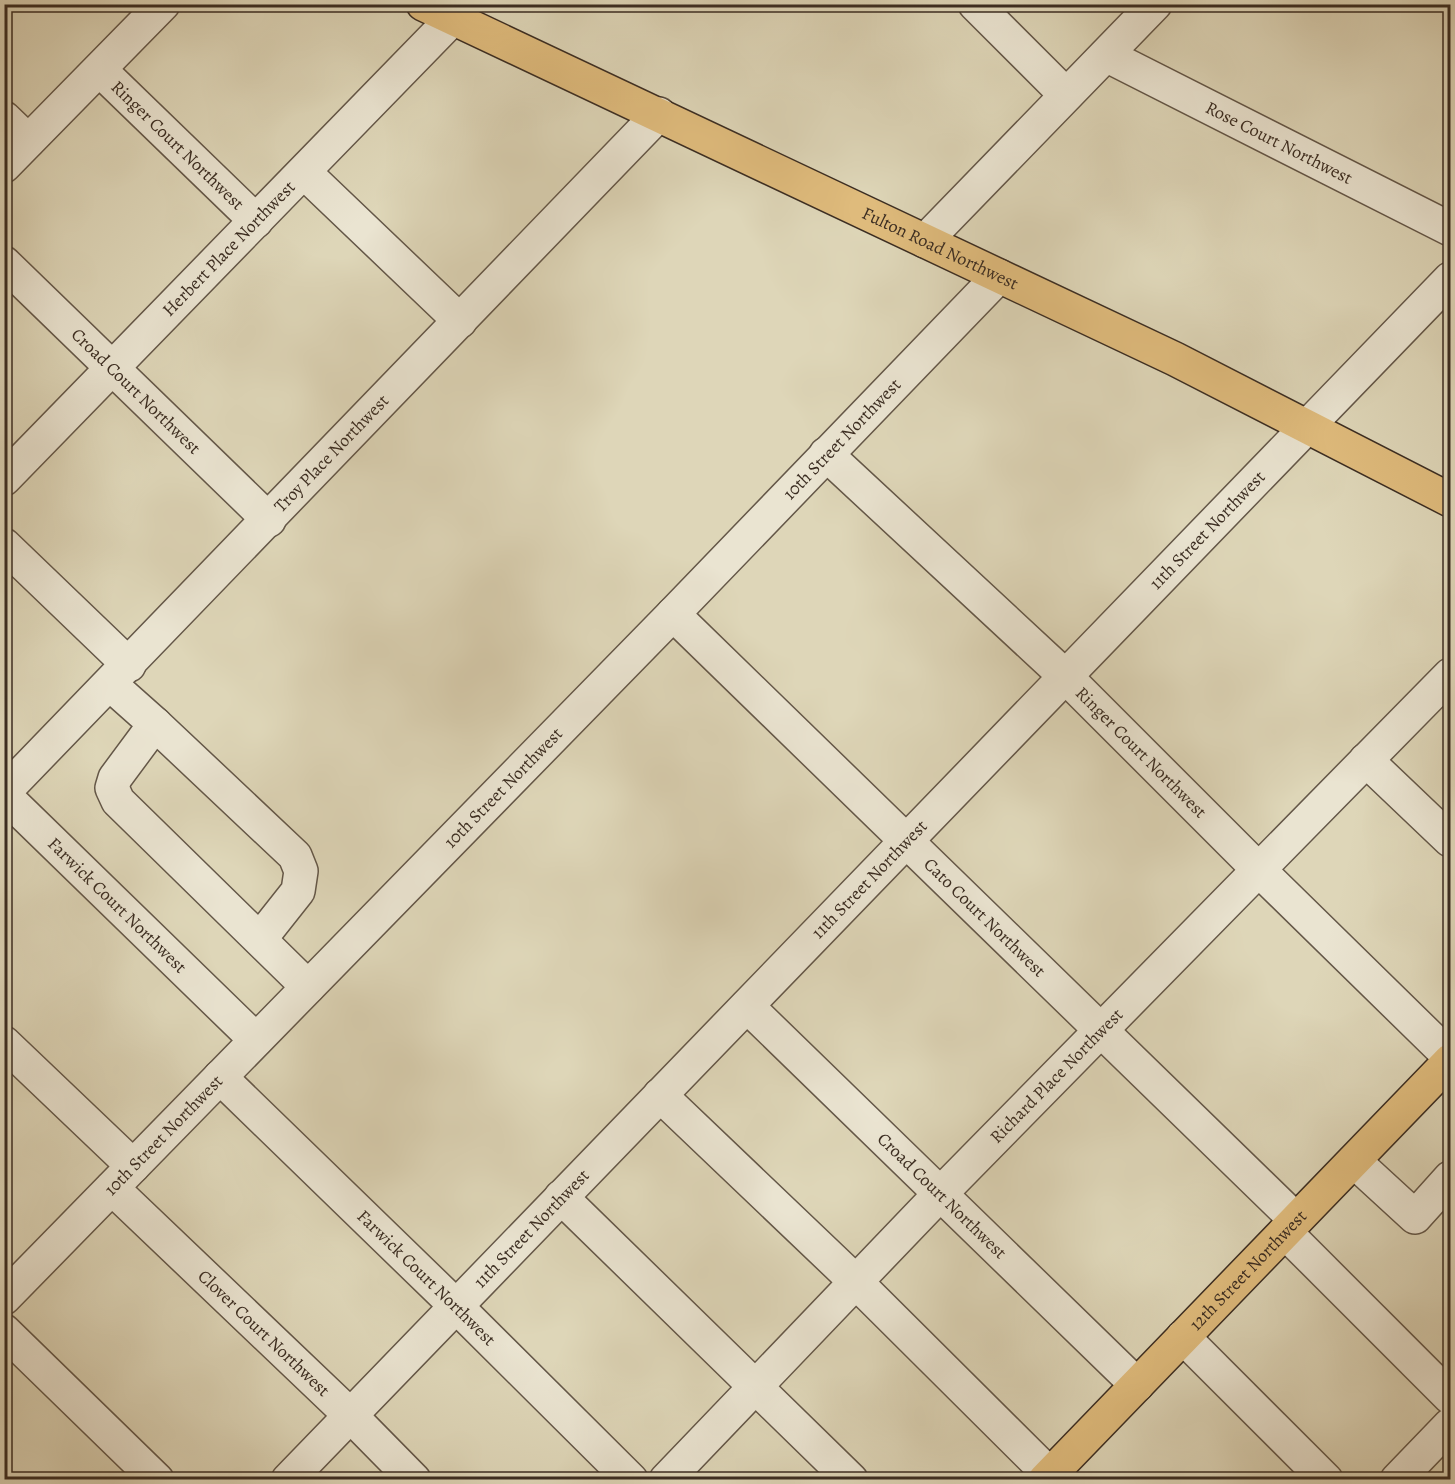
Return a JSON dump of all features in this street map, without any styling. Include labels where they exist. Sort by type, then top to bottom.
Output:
[{"type":"main road","name":"Fulton Road Northwest","points":[[423,4],[1175,359],[1450,500]]},
{"type":"main road","name":"12th Street Northwest","points":[[1047,1477],[1450,1059]]},
{"type":"street","points":[[4,166],[163,4]]},
{"type":"street","points":[[975,4],[1066,95]]},
{"type":"street","points":[[925,241],[1155,4]]},
{"type":"street","name":"Herbert Place Northwest","points":[[4,479],[453,18]]},
{"type":"street","name":"Rose Court Northwest","points":[[1106,55],[1450,229]]},
{"type":"street","name":"Ringer Court Northwest","points":[[100,70],[256,221]]},
{"type":"street","name":"Troy Place Northwest","points":[[4,793],[658,114]]},
{"type":"street","points":[[4,118],[28,141]]},
{"type":"street","points":[[304,172],[460,321]]},
{"type":"street","name":"Croad Court Northwest","points":[[4,263],[269,520]]},
{"type":"street","name":"10th Street Northwest","points":[[4,1298],[673,614],[999,276]]},
{"type":"street","name":"11th Street Northwest","points":[[288,1479],[1450,279]]},
{"type":"street","name":"Ringer Court Northwest","points":[[826,454],[1065,676],[1450,1059]]},
{"type":"street","points":[[4,545],[119,675],[155,724],[295,856],[301,871],[298,891],[260,939]]},
{"type":"street","name":"Cato Court Northwest","points":[[673,614],[1101,1029],[1291,1226],[1450,1397]]},
{"type":"street","name":"Richard Place Northwest","points":[[666,1479],[855,1281],[1450,675]]},
{"type":"street","points":[[155,724],[115,778],[112,788],[118,801],[308,987]]},
{"type":"street","points":[[1366,760],[1450,840]]},
{"type":"street","name":"Farwick Court Northwest","points":[[4,793],[256,1040]]},
{"type":"street","name":"Croad Court Northwest","points":[[747,1006],[1137,1384]]},
{"type":"street","name":"Clover Court Northwest","points":[[4,1043],[122,1177],[414,1479]]},
{"type":"street","name":"Farwick Court Northwest","points":[[220,1077],[631,1479]]},
{"type":"street","points":[[660,1095],[855,1281],[1047,1477]]},
{"type":"street","points":[[1354,1161],[1415,1217],[1450,1178]]},
{"type":"street","points":[[561,1197],[851,1479]]},
{"type":"street","points":[[4,1331],[157,1479]]},
{"type":"street","points":[[1183,1337],[1326,1479]]},
{"type":"street","points":[[1397,1479],[1450,1425]]}]
